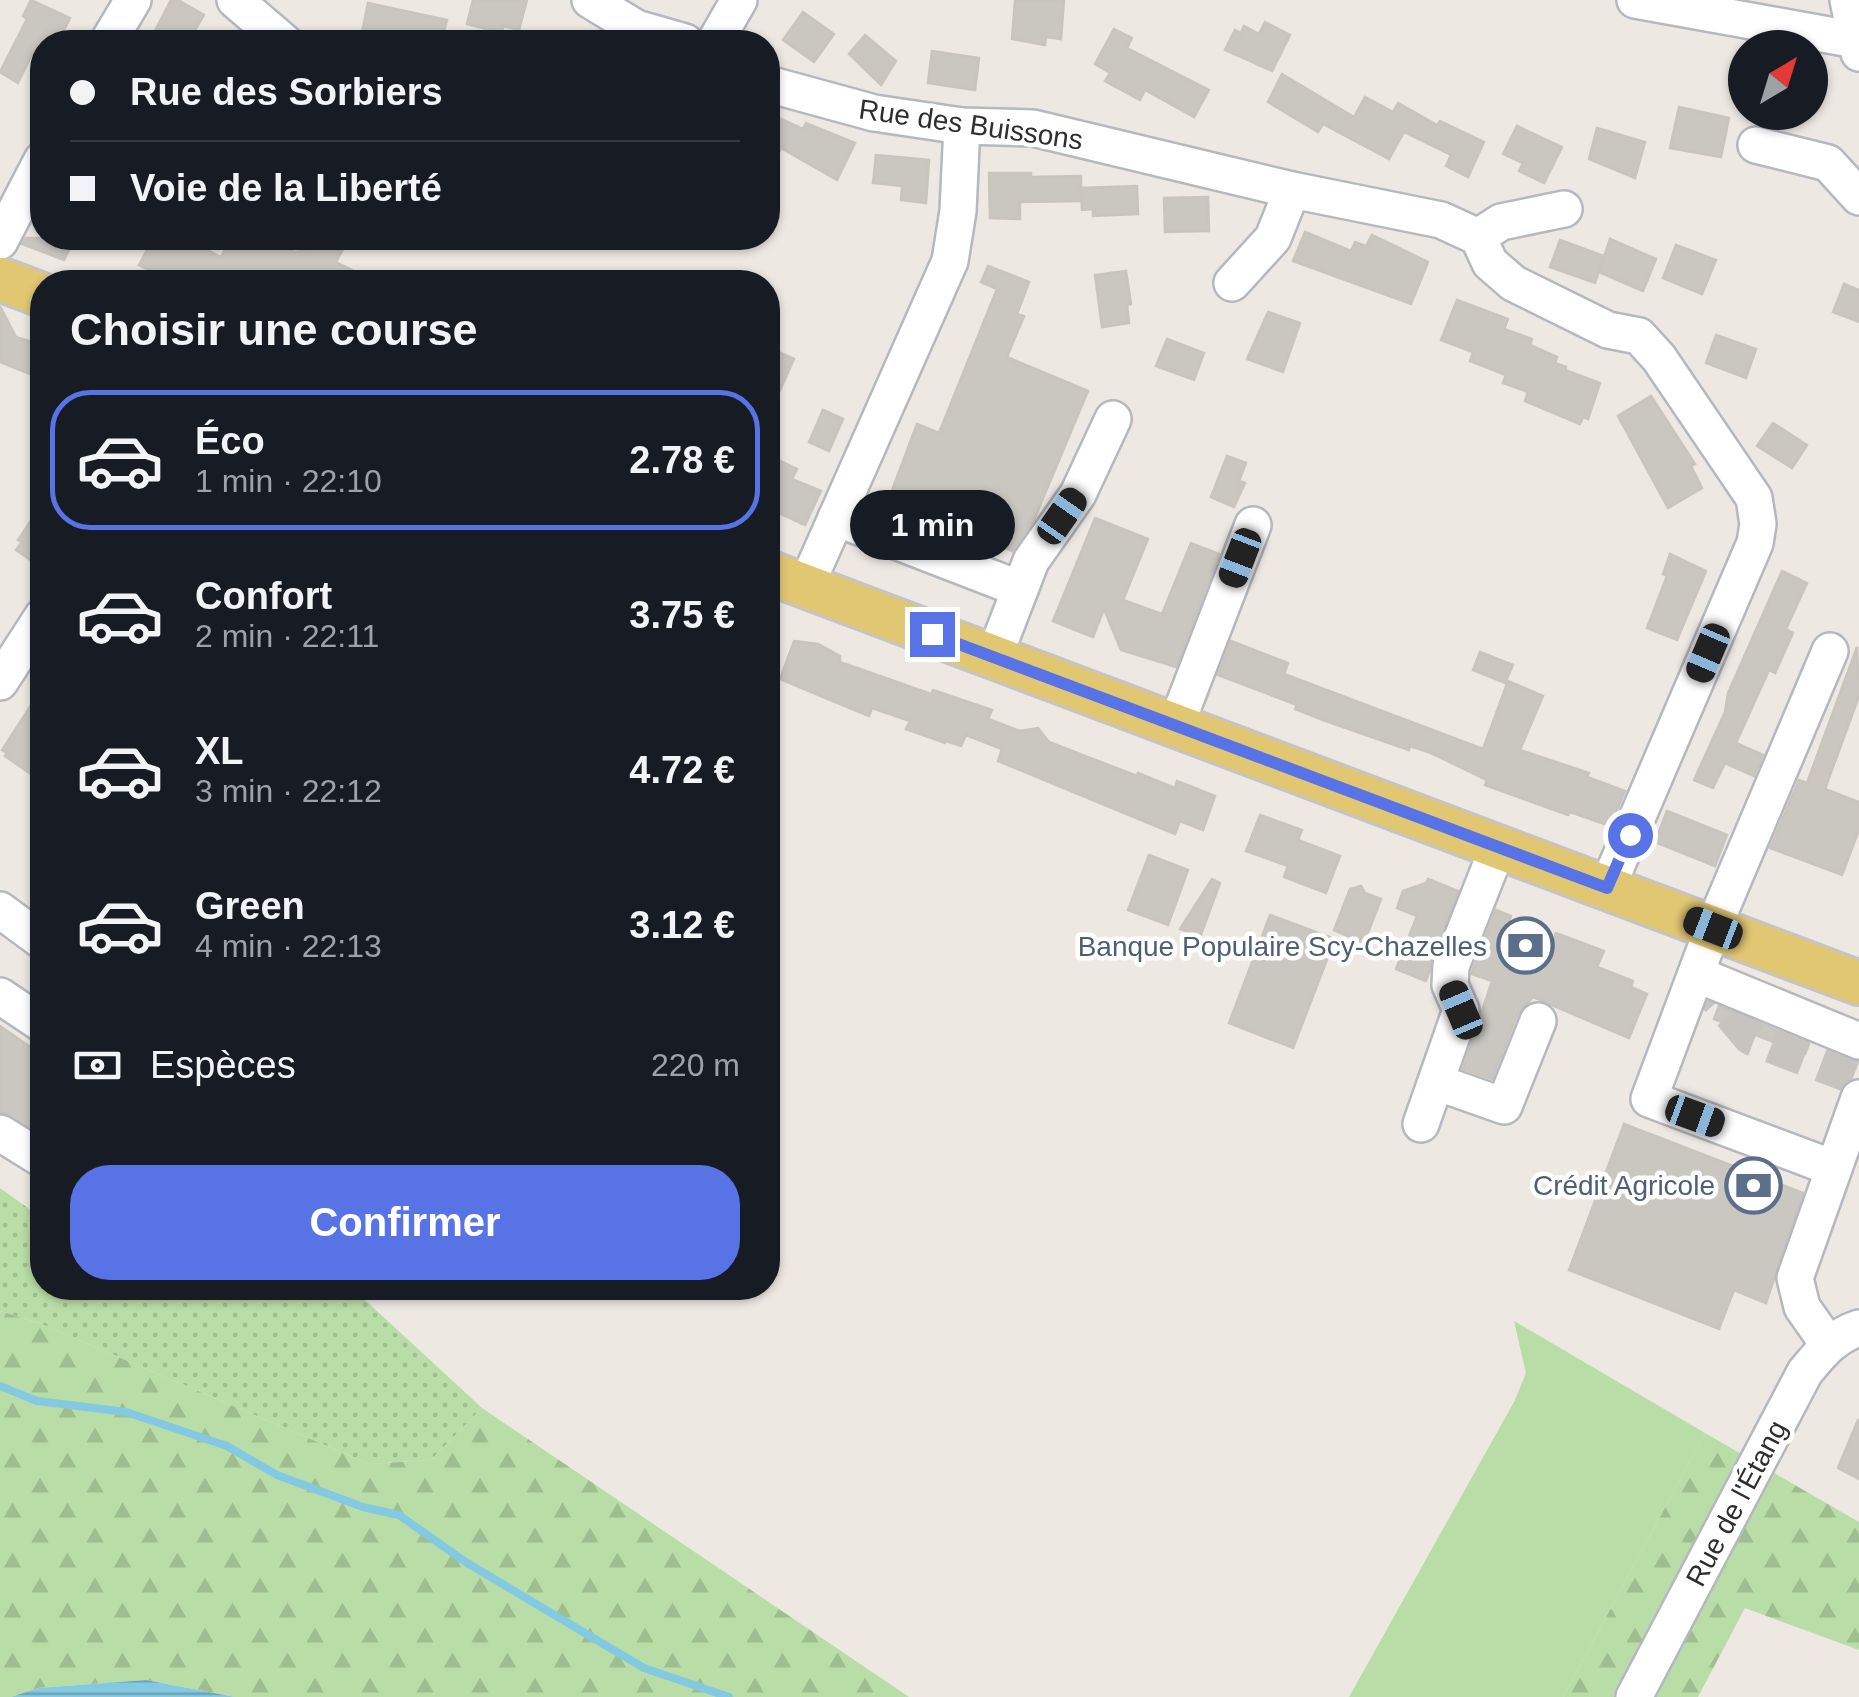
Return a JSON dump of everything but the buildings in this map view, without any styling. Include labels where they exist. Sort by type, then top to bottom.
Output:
[{"type":"main road","points":[[0,279],[30,290]]},
{"type":"main road","points":[[787,579],[1859,983]]},
{"type":"street","points":[[115,30],[132,0]]},
{"type":"street","points":[[235,0],[270,30]]},
{"type":"street","points":[[590,0],[643,30]]},
{"type":"street","points":[[722,30],[738,0]]},
{"type":"street","points":[[1635,0],[1858,42]]},
{"type":"street","points":[[1848,0],[1858,42]]},
{"type":"street","name":"Rue des Buissons","points":[[780,87],[874,112],[962,126],[1033,128],[1292,190],[1442,220],[1478,238]]},
{"type":"street","points":[[787,579],[836,518],[950,261],[958,211],[962,126]]},
{"type":"street","points":[[1756,146],[1828,163],[1859,196]]},
{"type":"street","points":[[0,242],[30,183]]},
{"type":"street","points":[[1232,282],[1273,238],[1292,190]]},
{"type":"street","points":[[1564,209],[1502,222],[1478,238],[1490,264],[1513,282],[1608,330],[1640,336],[1754,498],[1757,510],[1755,544],[1607,888]]},
{"type":"street","points":[[994,657],[1031,561],[1078,494],[1113,419]]},
{"type":"street","points":[[836,518],[1020,590]]},
{"type":"street","points":[[1176,726],[1253,525]]},
{"type":"street","points":[[0,682],[30,636]]},
{"type":"street","points":[[1830,651],[1713,928],[1650,1099],[1833,1168]]},
{"type":"street","points":[[1421,1124],[1461,1010],[1450,985],[1451,966],[1498,847]]},
{"type":"street","points":[[0,910],[30,931]]},
{"type":"street","points":[[1696,974],[1859,1041]]},
{"type":"street","points":[[0,996],[30,1016]]},
{"type":"street","points":[[1436,1082],[1504,1106],[1538,1022]]},
{"type":"street","points":[[1844,1336],[1802,1307],[1795,1278],[1856,1108]]},
{"type":"street","points":[[0,1133],[30,1152]]},
{"type":"street","name":"Rue de l'Étang","points":[[1634,1697],[1804,1372],[1844,1336]]},
{"type":"green space","points":[[0,1188],[30,1209],[30,1300],[365,1300],[482,1408],[431,1460],[369,1464],[39,1323],[0,1311]]},
{"type":"green space","points":[[0,1311],[39,1323],[369,1464],[431,1460],[482,1408],[909,1697],[235,1697],[146,1680],[38,1688],[0,1697]]},
{"type":"green space","points":[[1514,1321],[1705,1433],[1563,1697],[1349,1697],[1514,1402],[1526,1373]]},
{"type":"green space","points":[[1705,1433],[1859,1522],[1859,1650],[1745,1608],[1698,1697],[1563,1697]]},
{"type":"water","points":[[146,1680],[235,1697],[11,1697],[38,1688]]},
{"type":"waterway","points":[[0,1386],[37,1401],[126,1412],[227,1446],[277,1475],[363,1507],[399,1515],[467,1563],[644,1668],[729,1697]]},
{"type":"tunnel","points":[[1696,974],[1751,1038],[1859,1079]]},
{"type":"place","name":"Banque Populaire Scy-Chazelles","points":[[1526,946]]},
{"type":"place","name":"Crédit Agricole","points":[[1754,1185]]},
{"type":"route","points":[[932,634],[1607,888],[1630,835]]}]
